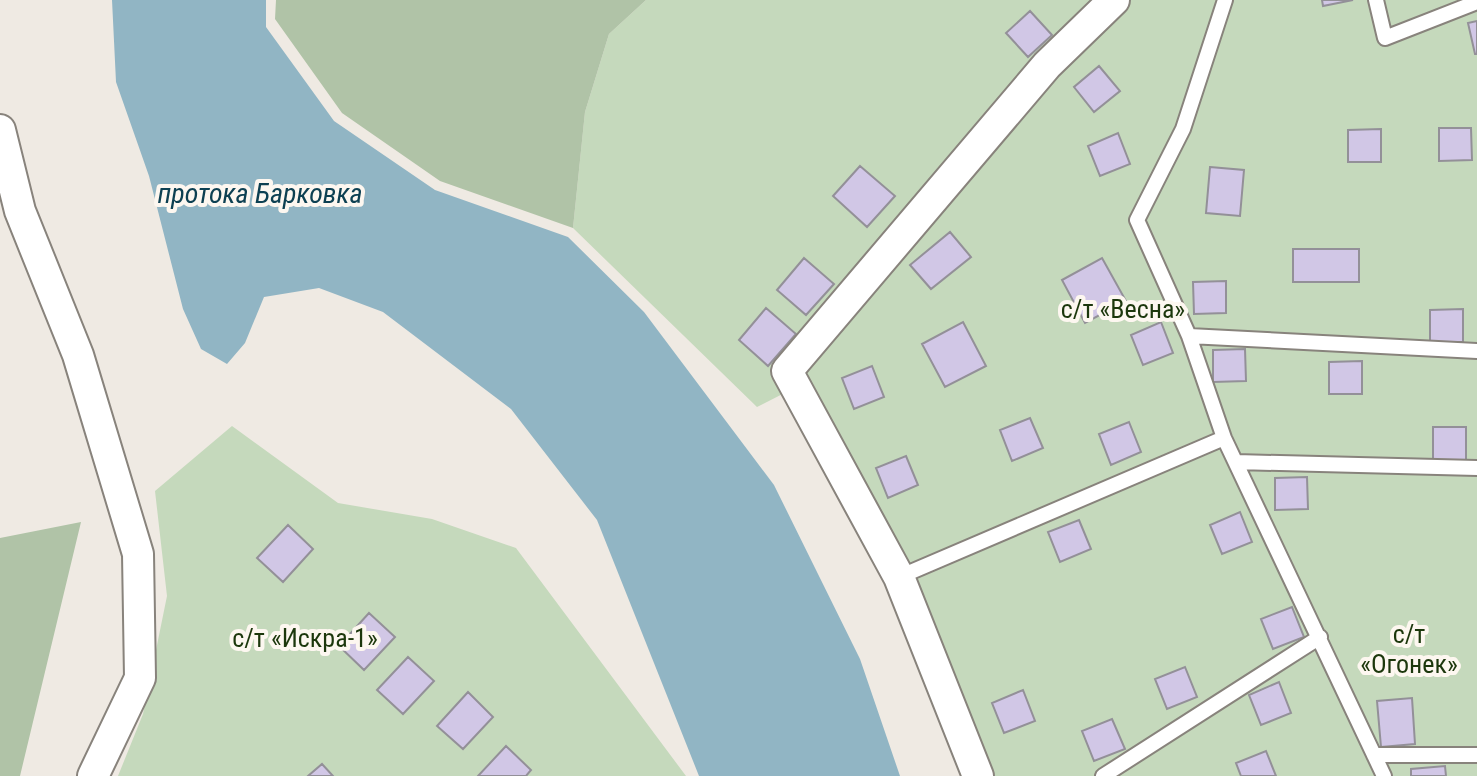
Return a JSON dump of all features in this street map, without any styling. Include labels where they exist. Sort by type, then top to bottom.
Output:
[{"type":"street","points":[[978,776],[899,577],[787,371],[1047,65],[1114,0]]},
{"type":"street","points":[[0,130],[20,211],[78,355],[138,554],[140,678],[93,776]]},
{"type":"lane","points":[[1225,0],[1183,129],[1137,220],[1189,336],[1224,438],[1384,776]]},
{"type":"lane","points":[[1376,0],[1385,38],[1477,2]]},
{"type":"lane","points":[[1189,336],[1477,351]]},
{"type":"lane","points":[[899,577],[1224,438]]},
{"type":"lane","points":[[1236,462],[1477,468]]},
{"type":"lane","points":[[1103,776],[1320,637]]},
{"type":"lane","points":[[1374,755],[1477,755]]},
{"type":"green space","points":[[276,0],[646,0],[609,34],[585,112],[573,228],[440,181],[342,113],[275,19]]},
{"type":"green space","name":"с/т «Весна»","points":[[646,0],[1477,0],[1477,776],[1393,776],[1298,576],[1282,575],[1376,776],[989,776],[906,568],[810,380],[757,407],[573,228],[585,112],[609,34]]},
{"type":"green space","name":"с/т «Искра-1»","points":[[232,426],[338,503],[432,519],[516,548],[686,776],[118,776],[143,714],[167,596],[155,491]]},
{"type":"green space","points":[[81,522],[20,776],[0,776],[0,538]]},
{"type":"water","name":"протока Барковка","points":[[112,0],[266,0],[266,27],[334,121],[435,190],[568,237],[644,312],[774,485],[860,659],[900,776],[699,776],[597,520],[511,409],[383,312],[319,288],[264,297],[245,343],[227,364],[201,349],[183,309],[149,176],[116,82]]},
{"type":"building","points":[[1322,0],[1353,0],[1323,6]]},
{"type":"building","points":[[1030,11],[1052,35],[1028,57],[1006,33]]},
{"type":"building","points":[[1477,21],[1477,54],[1475,54],[1468,23]]},
{"type":"building","points":[[1099,66],[1120,91],[1094,112],[1074,87]]},
{"type":"building","points":[[1439,128],[1471,128],[1472,160],[1439,161]]},
{"type":"building","points":[[1381,129],[1381,162],[1348,162],[1348,130]]},
{"type":"building","points":[[1118,133],[1130,164],[1100,176],[1088,146]]},
{"type":"building","points":[[860,166],[895,196],[867,227],[833,196]]},
{"type":"building","points":[[1210,167],[1244,170],[1240,216],[1206,213]]},
{"type":"building","points":[[950,232],[971,257],[931,289],[910,265]]},
{"type":"building","points":[[1293,249],[1359,249],[1359,282],[1293,282]]},
{"type":"building","points":[[804,258],[834,284],[806,315],[777,290]]},
{"type":"building","points":[[1102,258],[1126,301],[1085,323],[1062,280]]},
{"type":"building","points":[[1226,281],[1226,313],[1194,314],[1193,282]]},
{"type":"building","points":[[766,308],[796,334],[768,366],[739,340]]},
{"type":"building","points":[[1463,309],[1463,342],[1430,342],[1430,310]]},
{"type":"building","points":[[963,322],[986,366],[945,387],[922,344]]},
{"type":"building","points":[[1161,322],[1173,353],[1143,365],[1131,335]]},
{"type":"building","points":[[1245,349],[1246,381],[1213,382],[1213,350]]},
{"type":"building","points":[[1362,361],[1362,394],[1329,394],[1329,362]]},
{"type":"building","points":[[872,366],[884,397],[854,409],[842,378]]},
{"type":"building","points":[[1030,418],[1043,448],[1012,461],[1000,430]]},
{"type":"building","points":[[1129,422],[1141,452],[1111,465],[1099,434]]},
{"type":"building","points":[[1433,427],[1466,427],[1466,460],[1433,460]]},
{"type":"building","points":[[906,456],[918,485],[888,498],[876,468]]},
{"type":"building","points":[[1307,477],[1308,509],[1275,510],[1275,478]]},
{"type":"building","points":[[1240,512],[1252,542],[1222,554],[1210,525]]},
{"type":"building","points":[[1079,520],[1091,549],[1060,562],[1048,532]]},
{"type":"building","points":[[288,525],[313,549],[283,582],[257,558]]},
{"type":"building","points":[[1292,607],[1304,637],[1273,649],[1261,619]]},
{"type":"building","points":[[369,613],[395,637],[364,670],[339,646]]},
{"type":"building","points":[[408,657],[434,681],[403,714],[377,690]]},
{"type":"building","points":[[1185,667],[1197,697],[1167,709],[1155,679]]},
{"type":"building","points":[[1279,682],[1291,713],[1261,725],[1249,695]]},
{"type":"building","points":[[1023,690],[1035,721],[1004,733],[992,703]]},
{"type":"building","points":[[468,692],[493,717],[463,749],[437,726]]},
{"type":"building","points":[[1412,698],[1415,744],[1381,747],[1377,701]]},
{"type":"building","points":[[1112,719],[1125,749],[1094,761],[1082,731]]},
{"type":"building","points":[[506,746],[531,770],[526,776],[478,776]]},
{"type":"building","points":[[1266,751],[1276,776],[1241,776],[1236,763]]},
{"type":"building","points":[[322,764],[333,776],[308,776]]},
{"type":"building","points":[[1445,766],[1446,776],[1411,776],[1411,769]]},
{"type":"park label","name":"с/т «Огонек»","points":[[1409,649]]}]
